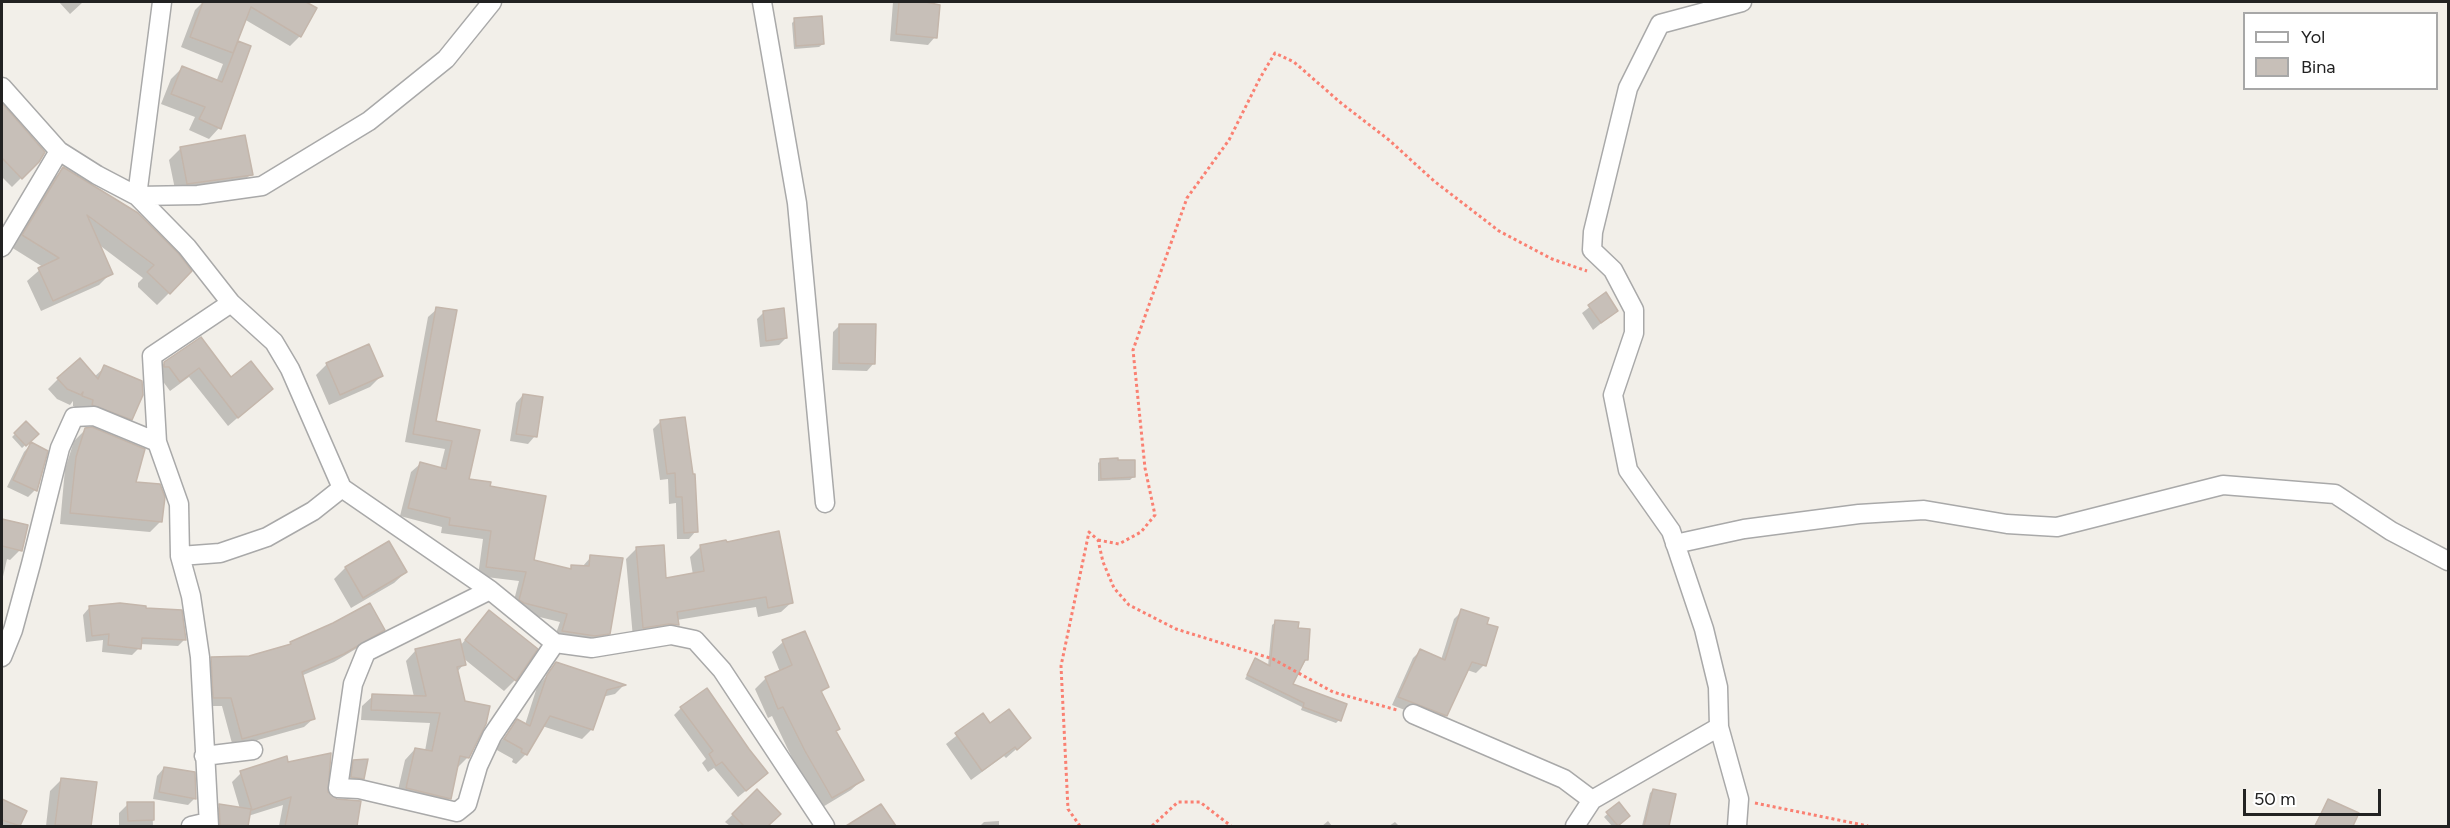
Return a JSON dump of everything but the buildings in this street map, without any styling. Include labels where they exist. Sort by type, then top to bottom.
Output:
[{"type":"street","points":[[137,196],[162,2]]},
{"type":"street","points":[[137,196],[198,195],[262,186],[369,121],[446,59],[492,2]]},
{"type":"street","points":[[762,2],[796,204],[825,503]]},
{"type":"street","points":[[1737,826],[1739,799],[1719,727],[1718,687],[1704,629],[1671,531],[1628,470],[1613,395],[1634,333],[1634,310],[1613,270],[1593,250],[1593,232],[1628,88],[1660,24],[1742,2]]},
{"type":"street","points":[[2,87],[59,151],[137,196],[187,247],[231,303],[274,342],[290,369],[342,488],[490,590],[555,643],[592,648],[671,635],[694,640],[722,670],[825,826]]},
{"type":"street","points":[[2,248],[59,151]]},
{"type":"street","points":[[202,825],[204,756],[200,657],[191,596],[180,556],[179,504],[157,442],[152,356],[231,303]]},
{"type":"street","points":[[2,657],[13,630],[60,448],[74,417],[94,416],[157,442]]},
{"type":"street","points":[[1675,544],[1767,526],[1859,513],[1924,510],[2007,524],[2057,527],[2223,485],[2335,494],[2391,531],[2448,561]]},
{"type":"street","points":[[180,556],[220,553],[267,537],[313,511],[342,488]]},
{"type":"street","points":[[490,590],[366,652],[353,684],[338,788],[359,789],[457,812],[467,804],[476,773],[492,736],[555,643]]},
{"type":"street","points":[[1413,714],[1564,779],[1592,800]]},
{"type":"street","points":[[1575,826],[1592,800],[1719,727]]},
{"type":"street","points":[[204,756],[253,750]]},
{"type":"path","points":[[1080,826],[1068,809],[1061,666],[1089,532],[1098,540],[1119,544],[1141,532],[1155,514],[1145,468],[1134,350],[1187,198],[1229,140],[1275,53],[1294,62],[1341,103],[1389,140],[1434,181],[1499,231],[1552,259],[1589,272],[1613,270]]},
{"type":"path","points":[[1098,540],[1103,562],[1114,588],[1129,605],[1176,629],[1273,659],[1333,692],[1413,714]]},
{"type":"path","points":[[1739,799],[1868,826]]},
{"type":"path","points":[[1152,826],[1178,802],[1200,802],[1231,826]]}]
